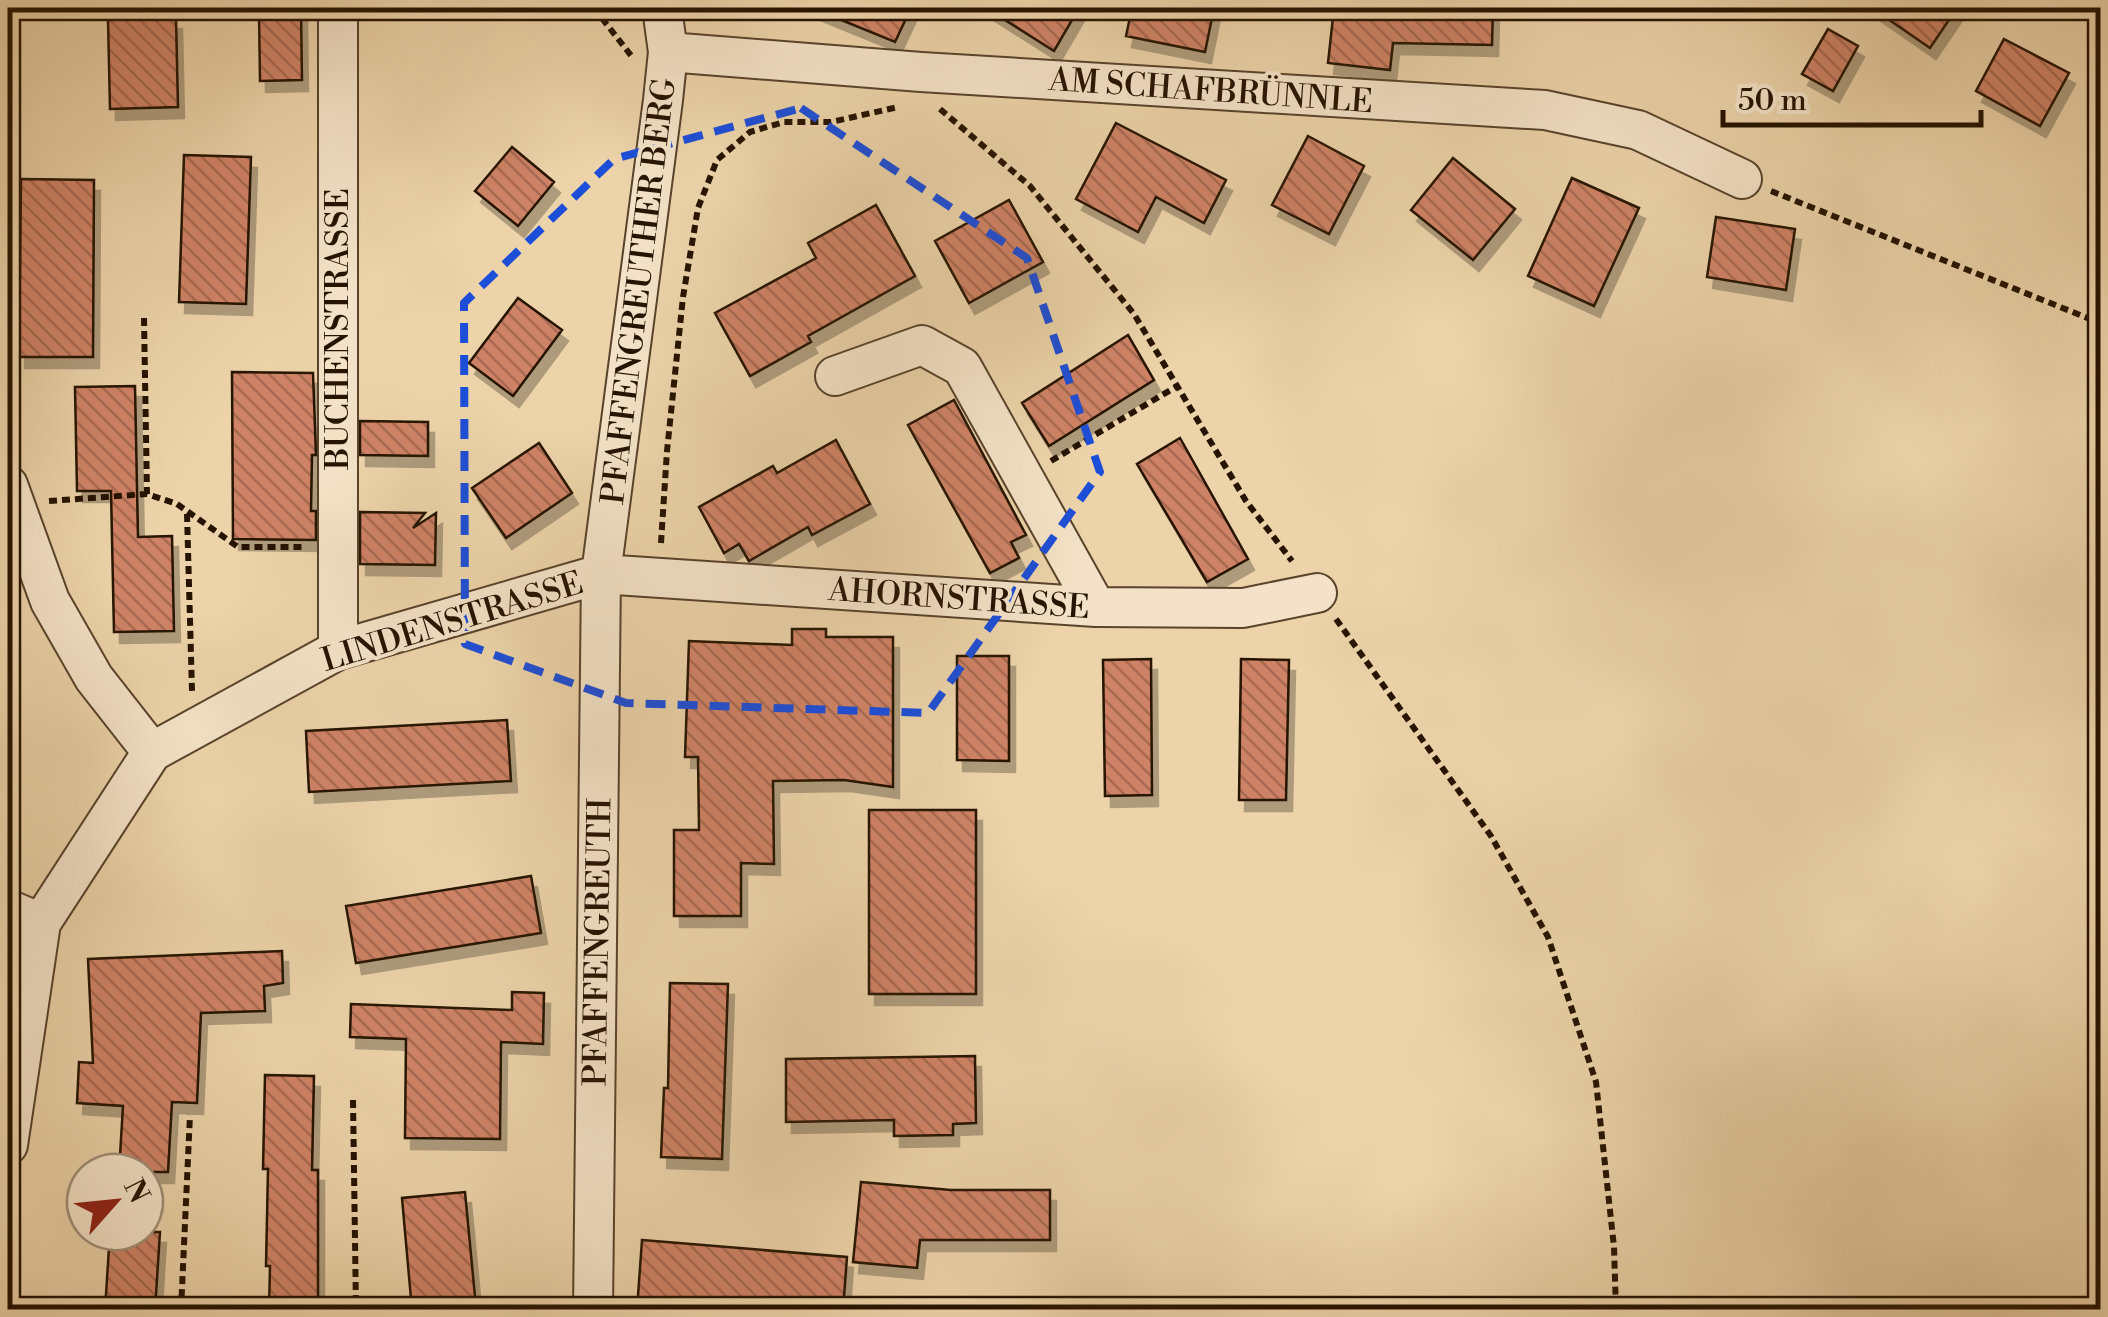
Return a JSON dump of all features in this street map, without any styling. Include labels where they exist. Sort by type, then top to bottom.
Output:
[{"type":"street","name":"BUCHENSTRASSE","points":[[338,8],[338,650]]},
{"type":"street","name":"PFAFFENGREUTHER BERG","points":[[601,574],[668,52],[662,8]]},
{"type":"street","name":"AM SCHAFBRÜNNLE","points":[[668,52],[922,84],[1546,110],[1638,130],[1742,179]]},
{"type":"street","points":[[835,376],[922,346],[962,367],[1096,606]]},
{"type":"street","points":[[10,494],[50,601],[94,678],[152,752]]},
{"type":"street","name":"AHORNSTRASSE","points":[[601,574],[1096,606],[1242,608],[1317,593]]},
{"type":"street","name":"LINDENSTRASSE","points":[[8,1145],[24,916],[152,752],[338,650],[601,574]]},
{"type":"street","name":"PFAFFENGREUTH","points":[[593,1310],[601,574]]},
{"type":"path","points":[[660,579],[682,296],[698,208],[717,160],[750,132],[784,122],[831,122],[894,108],[922,84],[1030,186],[1134,314],[1246,501],[1491,836],[1548,937],[1596,1082],[1614,1246],[1616,1310]]},
{"type":"path","points":[[1742,179],[2100,322]]},
{"type":"path","points":[[144,318],[146,494]]},
{"type":"path","points":[[1024,477],[1178,385]]},
{"type":"path","points":[[10,494],[146,494],[177,504],[238,547],[338,547]]},
{"type":"path","points":[[187,512],[193,729]]},
{"type":"path","points":[[353,1100],[356,1310]]},
{"type":"path","points":[[181,1310],[190,1115]]},
{"type":"highlighted area","points":[[801,108],[1027,258],[1100,472],[928,713],[626,703],[465,644],[464,303],[614,159]]},
{"type":"building","points":[[812,8],[911,8],[895,42]]},
{"type":"building","points":[[986,8],[1079,8],[1054,51]]},
{"type":"building","points":[[1132,8],[1214,8],[1205,52],[1126,36]]},
{"type":"building","points":[[1334,8],[1493,8],[1492,45],[1393,43],[1390,70],[1328,63]]},
{"type":"building","points":[[1872,8],[1957,8],[1930,48]]},
{"type":"building","points":[[301,11],[302,80],[260,81],[259,12]]},
{"type":"building","points":[[176,18],[178,107],[110,109],[108,20]]},
{"type":"building","points":[[1828,29],[1858,46],[1833,91],[1802,74]]},
{"type":"building","points":[[2004,39],[2069,73],[2040,126],[1976,91]]},
{"type":"building","points":[[1116,123],[1226,180],[1204,223],[1156,197],[1138,232],[1076,199]]},
{"type":"building","points":[[1308,136],[1364,166],[1329,234],[1272,205]]},
{"type":"building","points":[[512,147],[554,182],[518,226],[475,191]]},
{"type":"building","points":[[184,155],[251,157],[246,304],[179,302]]},
{"type":"building","points":[[1453,158],[1515,209],[1473,260],[1411,210]]},
{"type":"building","points":[[1572,178],[1639,208],[1594,306],[1528,276]]},
{"type":"building","points":[[21,179],[94,180],[93,357],[19,357]]},
{"type":"building","points":[[1009,200],[1043,262],[969,303],[935,241]]},
{"type":"building","points":[[876,205],[915,276],[808,336],[811,342],[750,376],[715,313],[816,258],[808,243]]},
{"type":"building","points":[[1716,217],[1795,229],[1786,290],[1707,277]]},
{"type":"building","points":[[518,298],[562,330],[513,396],[469,363]]},
{"type":"building","points":[[1128,335],[1154,380],[1049,446],[1022,403]]},
{"type":"building","points":[[232,372],[313,373],[316,455],[312,455],[311,511],[316,511],[316,540],[233,539]]},
{"type":"building","points":[[135,386],[138,537],[172,536],[174,631],[114,632],[111,491],[77,491],[75,387]]},
{"type":"building","points":[[954,400],[1026,535],[1011,542],[1019,558],[990,573],[908,425]]},
{"type":"building","points":[[360,421],[428,422],[428,456],[360,455]]},
{"type":"building","points":[[1180,438],[1248,559],[1207,582],[1137,464]]},
{"type":"building","points":[[836,440],[870,504],[812,535],[808,527],[749,561],[739,544],[724,553],[699,507],[773,466],[777,473]]},
{"type":"building","points":[[539,443],[572,493],[506,538],[472,488]]},
{"type":"building","points":[[360,512],[425,513],[413,528],[436,513],[435,565],[360,564]]},
{"type":"building","points":[[792,629],[826,629],[826,637],[893,637],[893,787],[844,780],[773,781],[774,864],[741,863],[741,916],[674,916],[674,830],[699,830],[698,757],[685,757],[689,641],[792,645]]},
{"type":"building","points":[[957,656],[1009,656],[1009,761],[957,760]]},
{"type":"building","points":[[1151,659],[1152,795],[1105,796],[1103,660]]},
{"type":"building","points":[[1241,659],[1289,660],[1286,800],[1239,800]]},
{"type":"building","points":[[507,720],[511,781],[309,792],[306,731]]},
{"type":"building","points":[[869,810],[976,810],[976,994],[869,994]]},
{"type":"building","points":[[531,876],[541,933],[356,963],[346,906]]},
{"type":"building","points":[[282,951],[283,983],[264,986],[265,1011],[201,1013],[197,1103],[172,1102],[168,1172],[165,1152],[120,1152],[123,1106],[77,1103],[79,1062],[93,1063],[88,959]]},
{"type":"building","points":[[670,983],[728,984],[722,1159],[661,1157],[664,1088],[668,1088]]},
{"type":"building","points":[[512,992],[544,993],[543,1044],[501,1042],[500,1139],[405,1138],[406,1039],[350,1037],[351,1004],[512,1010]]},
{"type":"building","points":[[975,1056],[976,1123],[953,1124],[953,1135],[894,1136],[894,1120],[786,1122],[786,1059]]},
{"type":"building","points":[[265,1075],[314,1076],[312,1170],[318,1170],[318,1310],[269,1310],[268,1169],[263,1169]]},
{"type":"building","points":[[861,1182],[951,1190],[1050,1190],[1050,1240],[920,1240],[917,1268],[853,1262]]},
{"type":"building","points":[[465,1192],[476,1307],[412,1310],[402,1198]]},
{"type":"building","points":[[642,1240],[847,1257],[843,1310],[637,1310]]},
{"type":"building","points":[[109,1252],[159,1252],[155,1310],[105,1310]]}]
